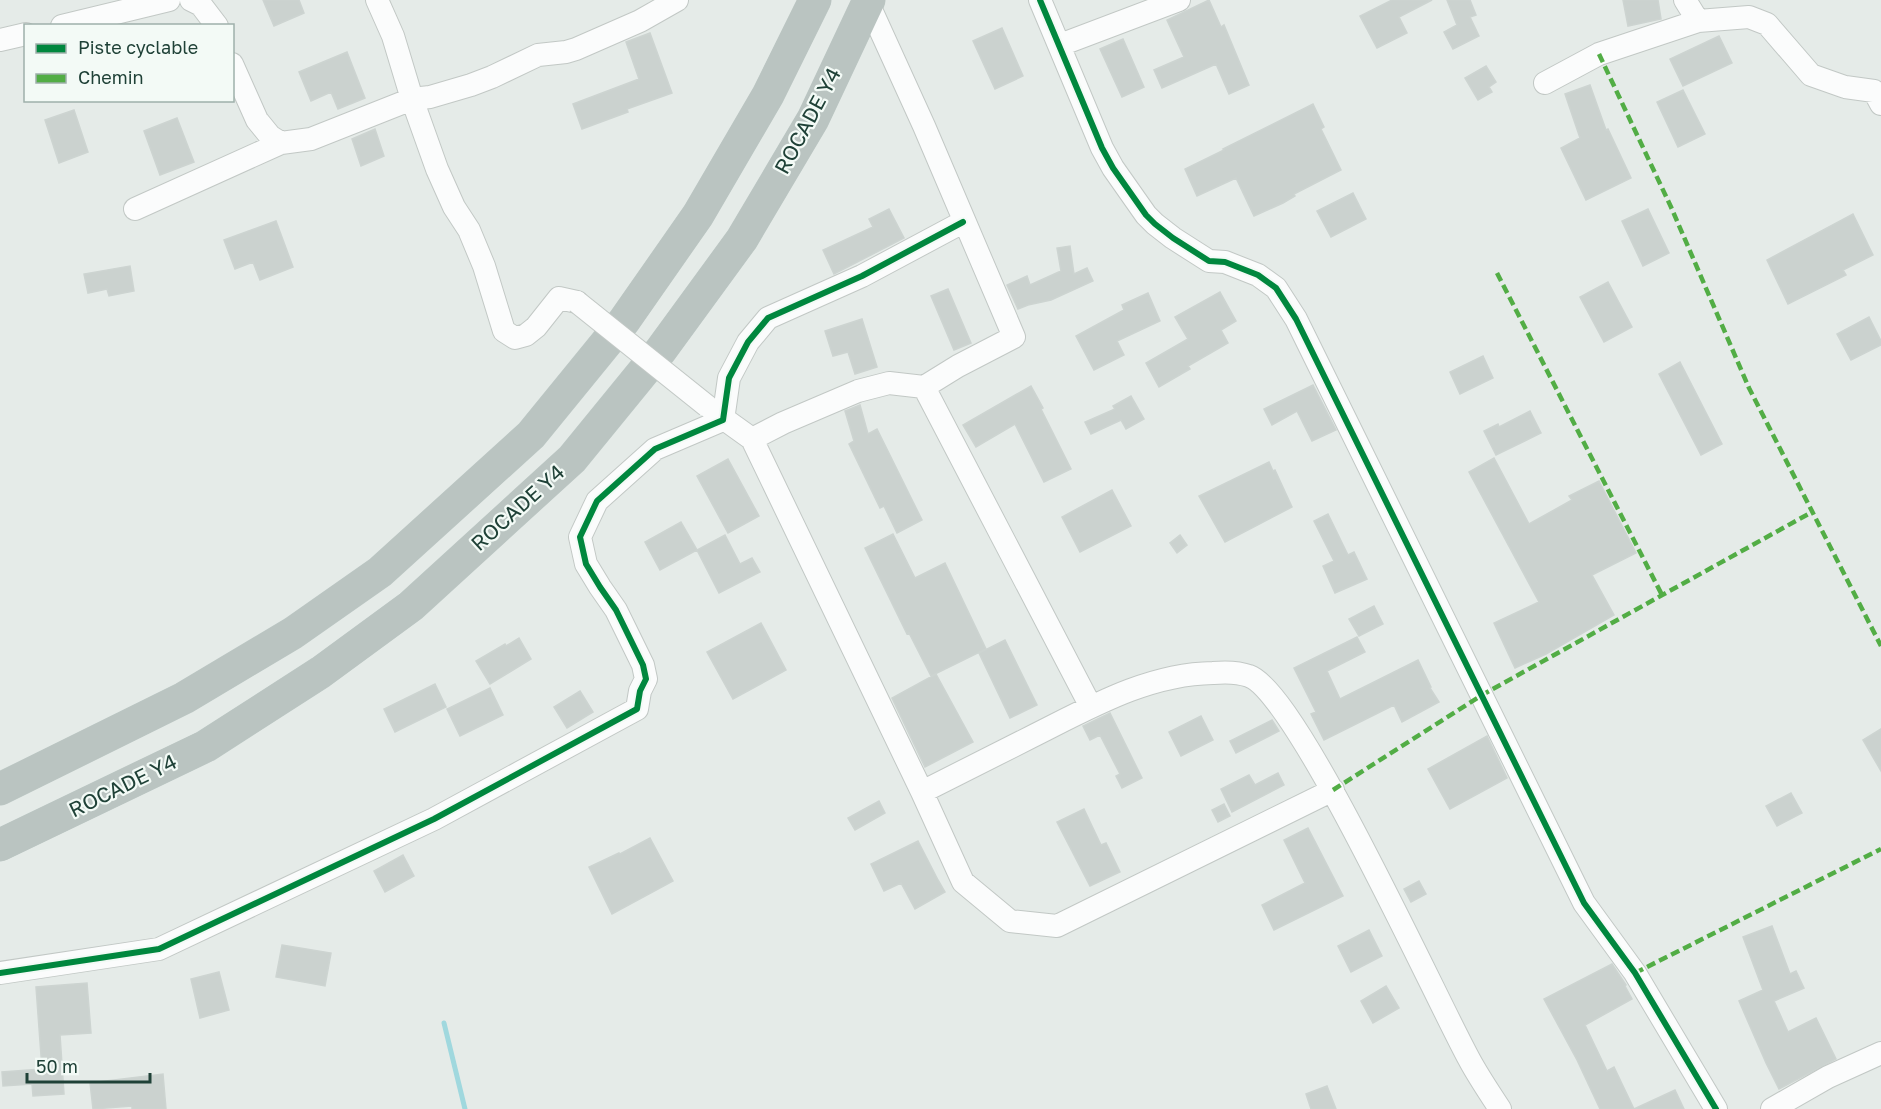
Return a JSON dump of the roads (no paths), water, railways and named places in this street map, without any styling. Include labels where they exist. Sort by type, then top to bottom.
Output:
[{"type":"highway","points":[[0,789],[184,698],[293,633],[380,572],[531,435],[624,321],[698,215],[768,95],[815,0]]},
{"type":"highway","name":"ROCADE Y4","points":[[0,845],[206,746],[321,672],[411,606],[572,459],[661,350],[742,239],[813,119],[868,1]]},
{"type":"street","points":[[70,24],[169,0]]},
{"type":"street","points":[[191,0],[201,5],[215,24]]},
{"type":"street","points":[[377,0],[393,36],[437,169],[454,207],[469,230],[484,266],[504,331],[515,338],[526,335],[559,298],[577,302],[715,413],[752,439],[963,882],[1010,921],[1057,926],[1333,790]]},
{"type":"street","points":[[135,209],[281,143],[311,139],[412,99],[430,97],[471,85],[538,55],[576,49],[640,21],[677,0]]},
{"type":"street","points":[[1040,0],[1102,148],[1146,215],[1173,238],[1209,261],[1226,262],[1258,275],[1276,288],[1296,319],[1584,903],[1635,973],[1716,1109]]},
{"type":"street","points":[[1060,45],[1179,0]]},
{"type":"street","points":[[1685,0],[1698,21]]},
{"type":"street","points":[[752,439],[858,391],[889,383],[924,387],[958,366],[1014,337],[868,1]]},
{"type":"street","points":[[1545,83],[1599,54],[1698,21],[1749,17],[1767,24],[1811,75],[1845,87],[1874,91],[1881,105]]},
{"type":"street","points":[[0,40],[24,34]]},
{"type":"street","points":[[234,68],[257,120],[270,136],[281,143]]},
{"type":"street","points":[[0,972],[159,949],[434,819],[637,709],[640,691],[646,679],[643,665],[616,610],[586,564],[580,537],[597,501],[655,449],[715,413],[729,378],[748,342],[768,318],[862,276],[963,222]]},
{"type":"street","points":[[924,387],[1091,707]]},
{"type":"street","points":[[922,792],[1091,707],[1143,684],[1175,675],[1225,672],[1251,676],[1265,688],[1288,718],[1333,790],[1469,1060],[1500,1109]]},
{"type":"street","points":[[1772,1109],[1828,1077],[1881,1053]]},
{"type":"waterway","points":[[444,1023],[465,1109]]}]
